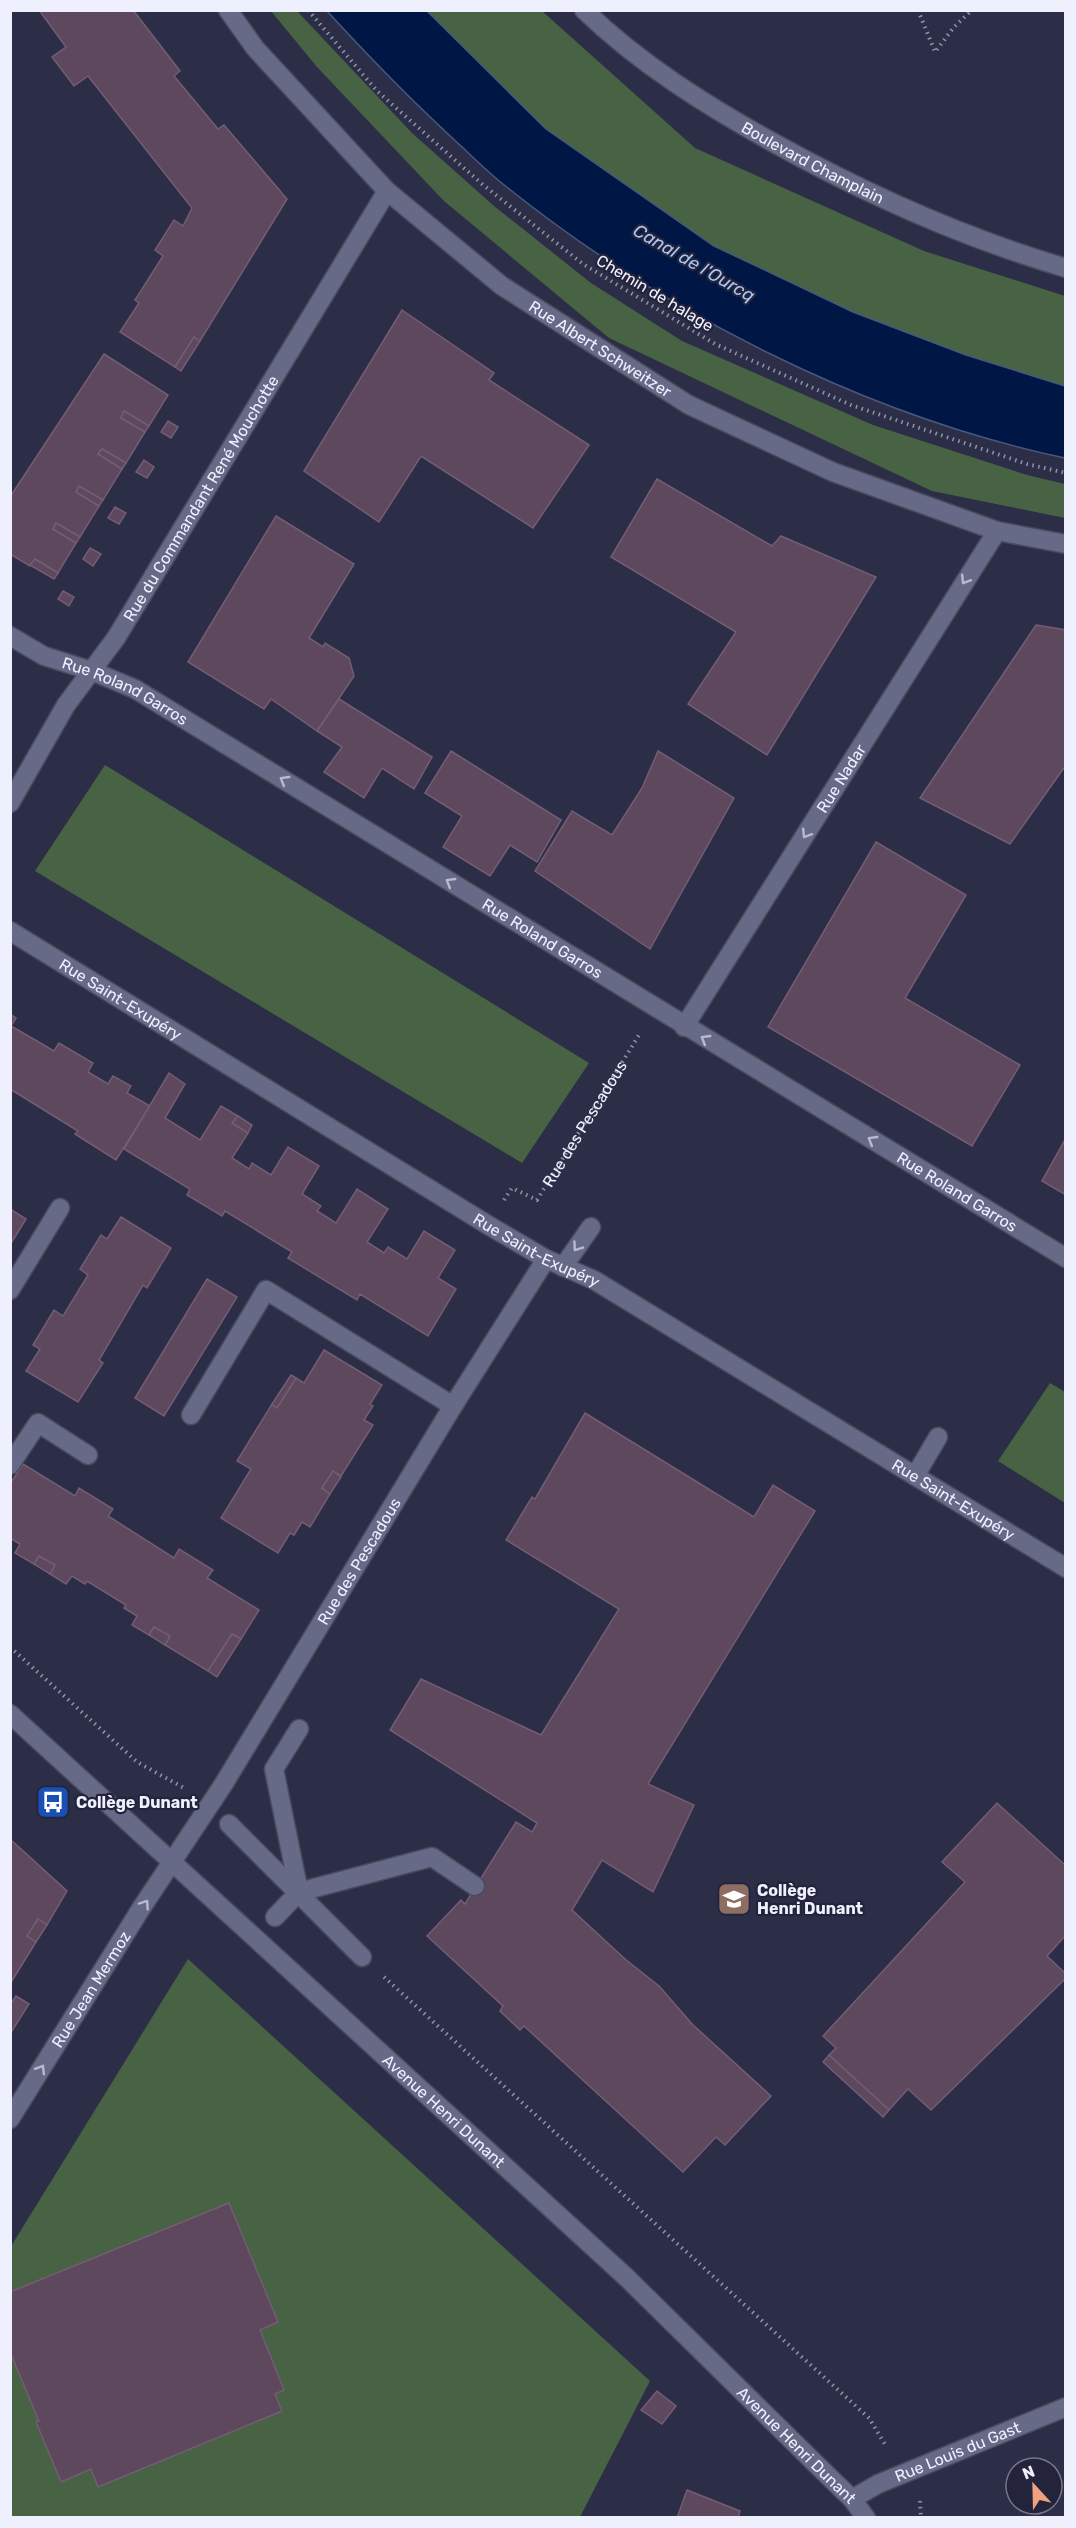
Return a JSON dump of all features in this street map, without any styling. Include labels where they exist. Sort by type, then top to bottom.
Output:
[{"type":"street","name":"Rue Albert Schweitzer","points":[[228,10],[255,48],[387,191],[502,286],[689,405],[833,472],[997,531],[1065,544]]},
{"type":"street","name":"Boulevard Champlain","points":[[584,10],[606,31],[710,107],[819,168],[927,219],[1065,267]]},
{"type":"street","name":"Rue du Commandant René Mouchotte","points":[[10,803],[66,705],[116,638],[387,191]]},
{"type":"street","name":"Rue Nadar","points":[[684,1027],[997,531]]},
{"type":"street","name":"Rue Roland Garros","points":[[10,636],[44,656],[92,671],[135,689],[1065,1258]]},
{"type":"street","name":"Rue Saint-Exupéry","points":[[10,932],[554,1263],[594,1280],[1065,1568]]},
{"type":"street","points":[[10,1290],[60,1208]]},
{"type":"street","name":"Rue des Pescadous","points":[[173,1862],[228,1776],[453,1406],[554,1263],[591,1227]]},
{"type":"street","points":[[191,1415],[266,1290],[453,1406]]},
{"type":"street","points":[[10,1465],[38,1423],[88,1455]]},
{"type":"street","points":[[915,1476],[938,1437]]},
{"type":"street","name":"Avenue Henri Dunant","points":[[10,1714],[626,2277],[852,2499],[866,2517]]},
{"type":"street","points":[[299,1729],[270,1766],[299,1892]]},
{"type":"street","points":[[229,1824],[362,1957]]},
{"type":"street","points":[[274,1917],[299,1892],[432,1857],[475,1886]]},
{"type":"street","name":"Rue Jean Mermoz","points":[[10,2119],[173,1862]]},
{"type":"street","name":"Rue Louis du Gast","points":[[852,2499],[878,2484],[1065,2407]]},
{"type":"path","name":"Chemin de halage","points":[[308,10],[377,91],[483,184],[583,264],[715,344],[851,405],[1027,464],[1065,473]]},
{"type":"path","points":[[918,10],[935,52],[954,27],[972,10]]},
{"type":"path","name":"Rue des Pescadous","points":[[502,1203],[512,1188],[537,1200],[655,1008]]},
{"type":"path","points":[[10,1647],[137,1762],[182,1786]]},
{"type":"path","points":[[362,1957],[562,2136],[869,2418],[889,2450]]},
{"type":"path","points":[[921,2517],[922,2504]]},
{"type":"green space","points":[[271,11],[297,11],[412,133],[494,206],[591,283],[682,341],[873,425],[1027,475],[1065,484],[1065,518],[932,491],[609,338],[444,201],[317,67]]},
{"type":"green space","points":[[427,11],[542,11],[695,148],[924,251],[1065,296],[1065,386],[966,355],[853,312],[714,246],[546,129]]},
{"type":"green space","points":[[105,765],[589,1063],[522,1163],[35,871]]},
{"type":"green space","points":[[1050,1383],[1065,1392],[1065,1503],[998,1461]]},
{"type":"green space","points":[[188,1959],[650,2381],[580,2517],[11,2517],[10,2248]]},
{"type":"water","name":"Canal de l'Ourcq","points":[[327,11],[427,11],[546,129],[714,246],[853,312],[966,355],[1065,386],[1065,458],[991,440],[917,416],[843,387],[701,318],[569,234],[508,188],[409,97]]},
{"type":"building","points":[[39,10],[133,10],[180,71],[174,76],[218,129],[224,125],[287,199],[200,341],[194,337],[175,367],[120,332],[139,303],[135,300],[163,256],[155,250],[174,220],[183,226],[192,208],[88,76],[74,86],[52,57],[66,47]]},
{"type":"building","points":[[402,310],[494,373],[489,380],[589,445],[533,528],[421,456],[379,522],[304,471]]},
{"type":"building","points":[[194,337],[200,341],[181,371],[175,367]]},
{"type":"building","points":[[104,354],[168,395],[149,426],[124,411],[121,418],[145,432],[126,463],[102,449],[98,454],[122,469],[103,500],[79,486],[76,492],[99,506],[80,537],[56,523],[53,529],[76,543],[58,573],[35,559],[30,566],[10,554],[10,497]]},
{"type":"building","points":[[124,411],[149,426],[145,432],[121,418]]},
{"type":"building","points":[[168,421],[178,427],[171,438],[161,432]]},
{"type":"building","points":[[102,449],[126,463],[122,469],[98,454]]},
{"type":"building","points":[[144,460],[154,467],[147,478],[136,472]]},
{"type":"building","points":[[657,479],[772,546],[781,536],[876,577],[767,755],[688,704],[736,632],[611,557]]},
{"type":"building","points":[[79,486],[103,500],[99,506],[76,492]]},
{"type":"building","points":[[115,507],[126,513],[119,524],[108,518]]},
{"type":"building","points":[[276,516],[354,564],[309,638],[323,647],[325,643],[349,658],[354,676],[317,731],[271,699],[264,709],[188,662]]},
{"type":"building","points":[[56,523],[80,537],[76,543],[53,529]]},
{"type":"building","points":[[90,548],[101,554],[93,566],[83,559]]},
{"type":"building","points":[[35,559],[58,573],[54,579],[30,565]]},
{"type":"building","points":[[63,591],[74,597],[69,606],[58,599]]},
{"type":"building","points":[[1036,625],[1066,630],[1066,765],[1010,844],[920,798]]},
{"type":"building","points":[[339,699],[432,757],[414,789],[382,768],[364,798],[324,772],[342,747],[317,731]]},
{"type":"building","points":[[451,751],[561,820],[537,862],[510,845],[490,876],[443,847],[462,816],[425,793]]},
{"type":"building","points":[[658,751],[734,798],[650,949],[535,871],[572,811],[612,835],[642,788]]},
{"type":"building","points":[[876,842],[966,895],[905,998],[1020,1065],[972,1146],[768,1027]]},
{"type":"building","points":[[10,1014],[16,1018],[11,1026],[54,1051],[59,1043],[93,1063],[88,1072],[108,1084],[113,1076],[131,1086],[127,1093],[150,1106],[116,1160],[75,1134],[78,1131],[10,1089]]},
{"type":"building","points":[[169,1073],[185,1084],[165,1118],[200,1140],[221,1106],[238,1116],[232,1123],[248,1133],[232,1158],[249,1169],[252,1163],[271,1175],[288,1147],[319,1166],[302,1194],[321,1206],[317,1211],[336,1223],[357,1189],[388,1209],[367,1242],[384,1253],[388,1247],[407,1259],[424,1231],[455,1250],[438,1278],[456,1289],[428,1336],[360,1294],[357,1300],[288,1258],[292,1252],[225,1211],[222,1216],[187,1195],[190,1189],[124,1149]]},
{"type":"building","points":[[238,1116],[252,1125],[248,1133],[232,1123]]},
{"type":"building","points":[[1066,1138],[1066,1195],[1042,1181]]},
{"type":"building","points":[[10,1209],[26,1219],[10,1245]]},
{"type":"building","points":[[121,1217],[171,1248],[147,1288],[143,1285],[99,1360],[103,1363],[78,1402],[26,1371],[40,1349],[33,1345],[54,1310],[63,1316],[88,1275],[80,1269],[101,1235],[107,1239]]},
{"type":"building","points":[[207,1279],[237,1297],[164,1416],[135,1398]]},
{"type":"building","points":[[324,1350],[382,1385],[370,1404],[373,1406],[364,1420],[373,1425],[341,1476],[333,1471],[322,1488],[330,1494],[310,1527],[302,1522],[294,1535],[290,1533],[278,1553],[221,1518],[251,1469],[237,1461],[272,1404],[277,1408],[296,1378],[304,1383]]},
{"type":"building","points":[[291,1375],[296,1378],[277,1408],[272,1404]]},
{"type":"building","points":[[585,1413],[754,1517],[773,1485],[815,1511],[648,1784],[694,1805],[653,1892],[602,1860],[572,1910],[625,1959],[659,1986],[693,2025],[771,2096],[725,2145],[716,2137],[683,2172],[524,2026],[520,2030],[500,2011],[503,2006],[427,1936],[461,1900],[465,1904],[516,1822],[532,1832],[537,1823],[390,1730],[421,1679],[541,1735],[619,1609],[506,1540],[532,1497],[535,1499]]},
{"type":"building","points":[[23,1464],[75,1496],[79,1488],[113,1509],[108,1516],[174,1558],[179,1549],[213,1570],[207,1578],[259,1610],[241,1639],[232,1634],[208,1671],[165,1645],[170,1636],[154,1627],[149,1635],[132,1625],[137,1616],[124,1608],[126,1605],[87,1581],[85,1584],[72,1576],[66,1584],[50,1574],[55,1565],[39,1556],[34,1564],[15,1553],[20,1544],[10,1538],[10,1484]]},
{"type":"building","points":[[333,1471],[341,1477],[330,1494],[322,1488]]},
{"type":"building","points":[[39,1556],[55,1565],[50,1574],[34,1564]]},
{"type":"building","points":[[154,1627],[170,1636],[165,1645],[149,1635]]},
{"type":"building","points":[[232,1634],[241,1639],[217,1677],[208,1671]]},
{"type":"building","points":[[997,1803],[1066,1866],[1066,1935],[1047,1956],[1066,1974],[1066,1978],[931,2110],[908,2089],[889,2110],[829,2055],[836,2048],[823,2036],[965,1882],[942,1862]]},
{"type":"building","points":[[10,1839],[67,1891],[47,1925],[38,1919],[27,1936],[36,1942],[10,1984]]},
{"type":"building","points":[[38,1919],[47,1925],[36,1942],[27,1936]]},
{"type":"building","points":[[16,1996],[29,2004],[10,2034],[10,2005]]},
{"type":"building","points":[[829,2055],[889,2110],[883,2117],[823,2062]]},
{"type":"building","points":[[229,2203],[278,2322],[260,2330],[284,2390],[275,2394],[282,2411],[98,2487],[91,2469],[61,2482],[10,2352],[10,2292]]},
{"type":"building","points":[[657,2391],[676,2406],[662,2424],[641,2410]]},
{"type":"building","points":[[687,2490],[740,2511],[738,2518],[677,2518]]},
{"type":"place","name":"Collège Dunant","points":[[53,1802]]},
{"type":"place","name":"Collège Henri Dunant","points":[[734,1899]]}]
